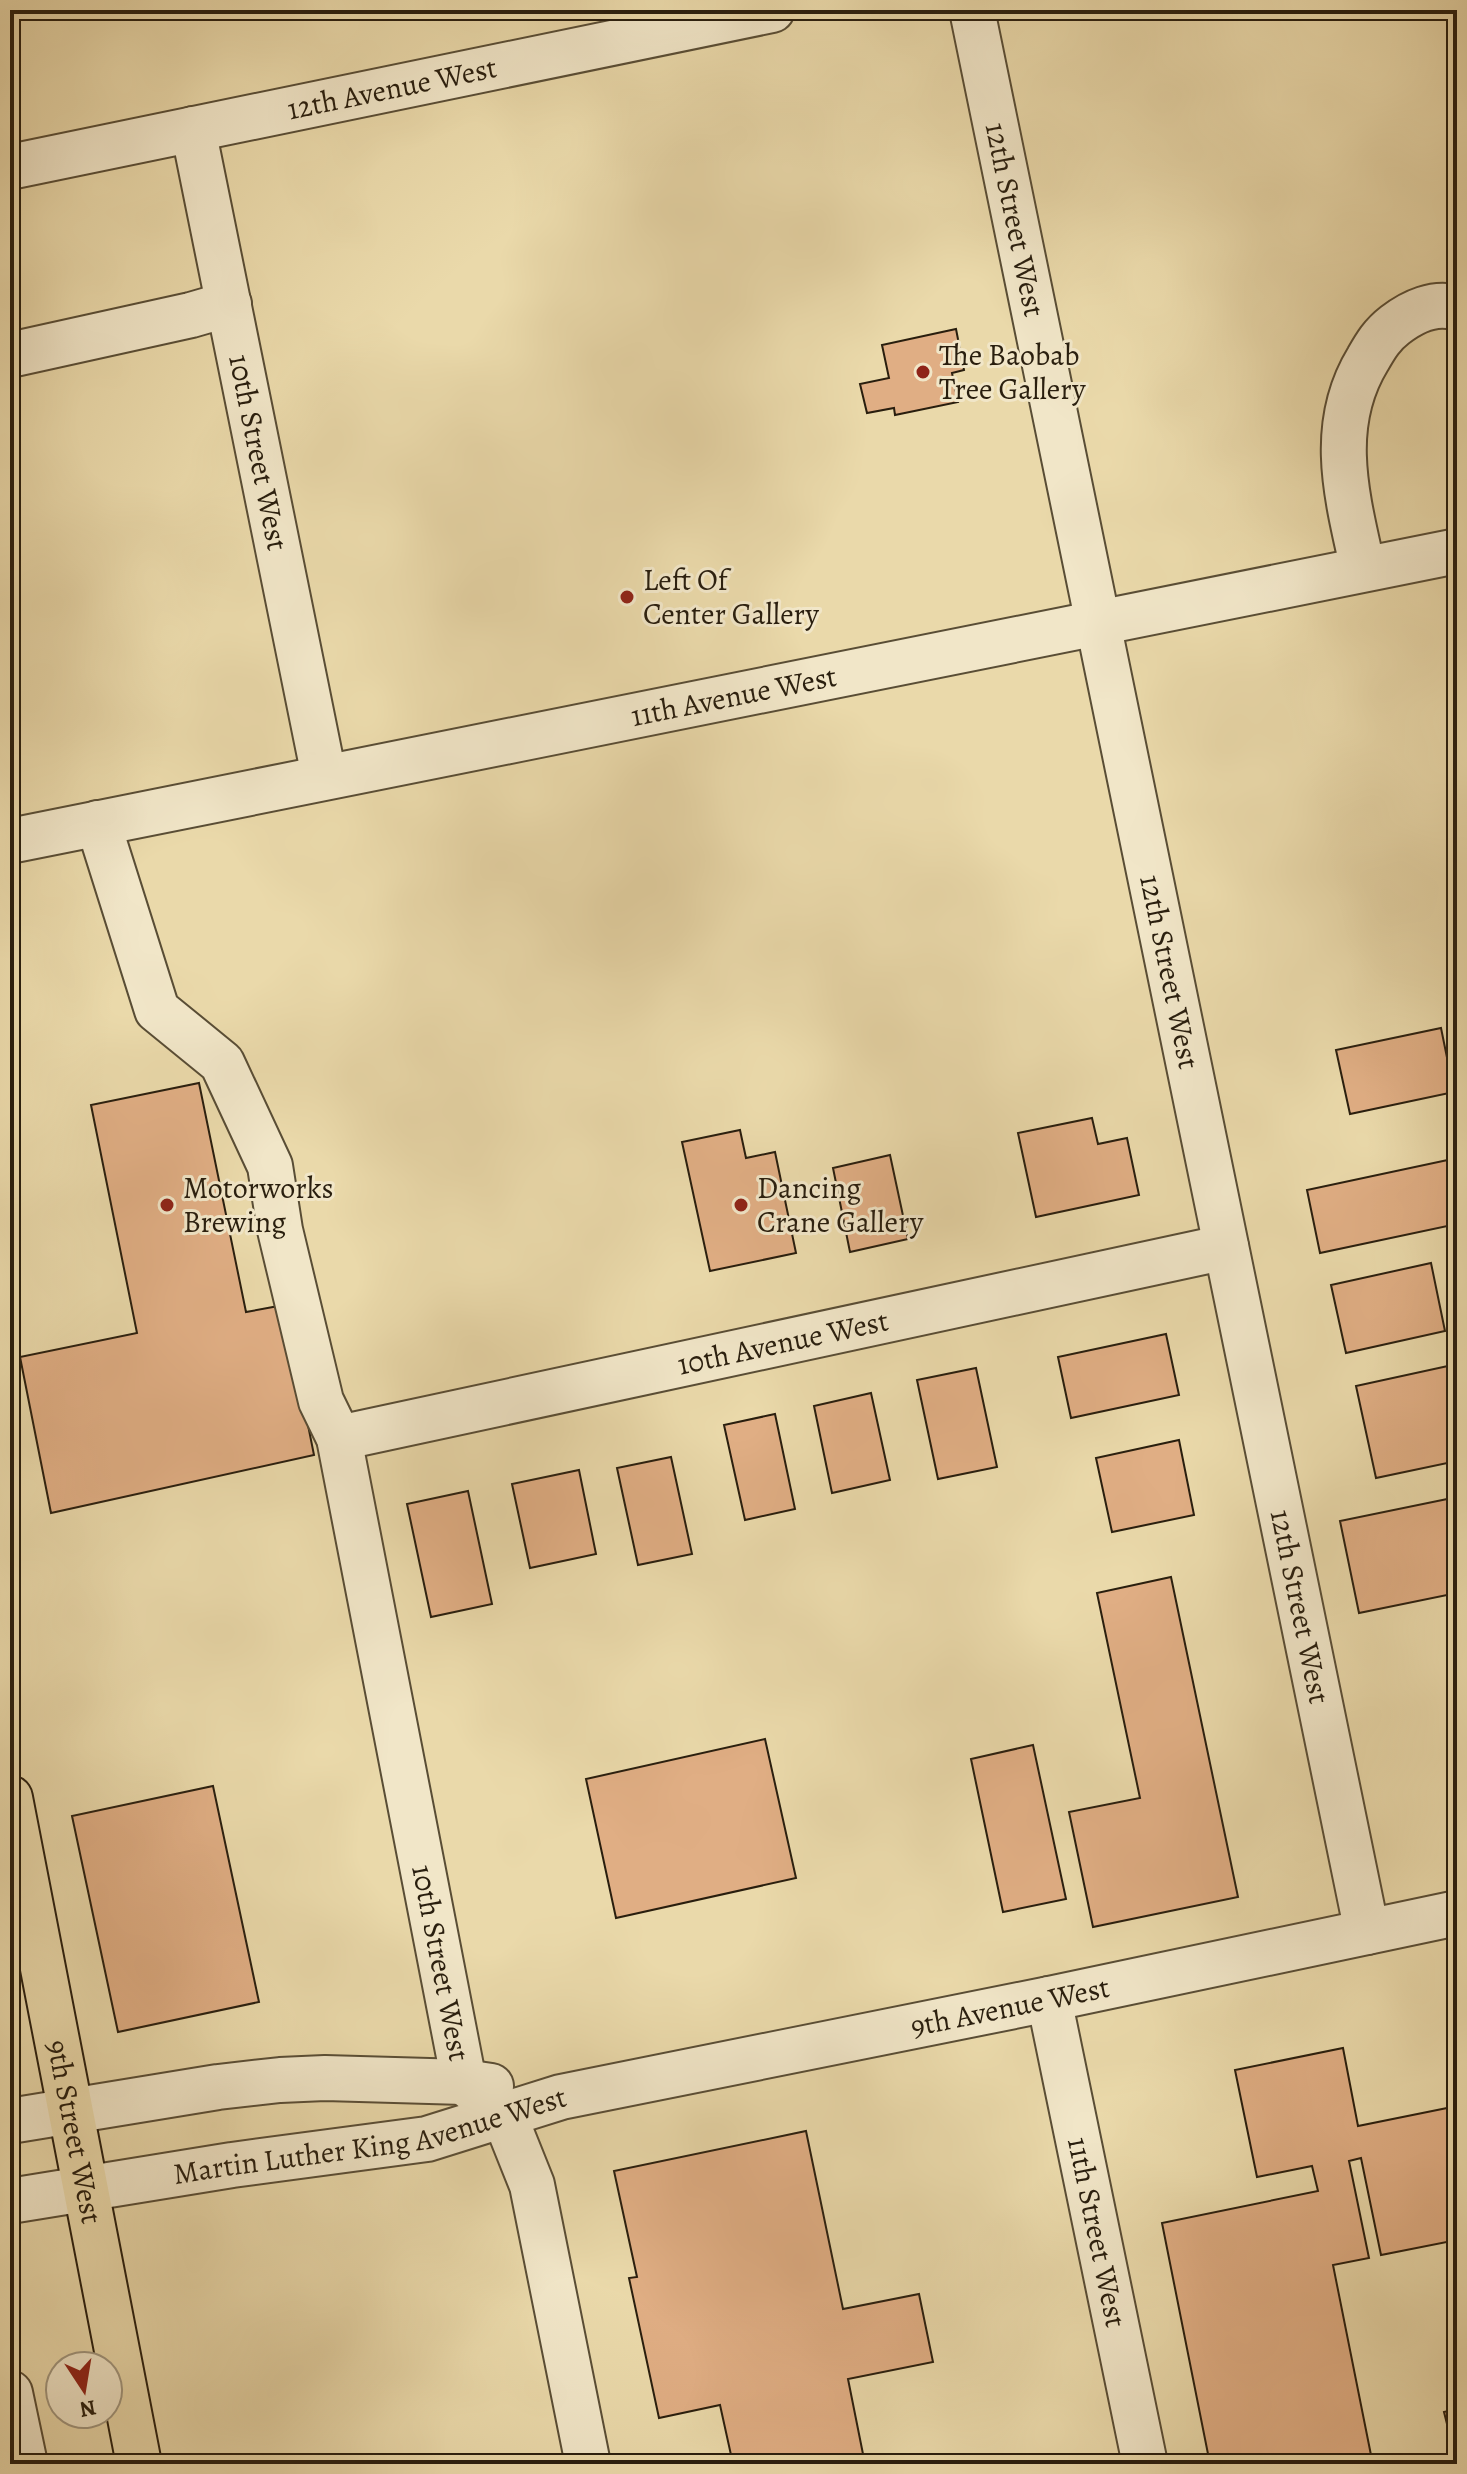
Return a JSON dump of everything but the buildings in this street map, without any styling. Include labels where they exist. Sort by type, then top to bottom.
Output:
[{"type":"main road","name":"9th Street West","points":[[10,1798],[139,2464]]},
{"type":"street","name":"12th Avenue West","points":[[10,167],[772,10]]},
{"type":"street","name":"12th Street West","points":[[972,10],[1367,1932]]},
{"type":"street","name":"10th Street West","points":[[193,129],[324,776]]},
{"type":"street","points":[[10,355],[229,304]]},
{"type":"street","points":[[1363,569],[1344,472],[1343,432],[1354,381],[1381,337],[1409,313],[1445,304],[1457,308]]},
{"type":"street","name":"11th Avenue West","points":[[10,841],[1457,551]]},
{"type":"street","name":"10th Street West","points":[[98,823],[157,1010],[222,1063],[270,1166],[280,1230],[321,1401],[339,1438],[464,2082],[504,2115],[532,2185],[588,2464]]},
{"type":"street","name":"10th Avenue West","points":[[339,1438],[1226,1247]]},
{"type":"street","name":"9th Avenue West","points":[[561,2097],[1457,1913]]},
{"type":"street","name":"11th Street West","points":[[1049,1999],[1145,2464]]},
{"type":"street","name":"Martin Luther King Avenue West","points":[[10,2121],[218,2087],[290,2079],[464,2082],[561,2097]]},
{"type":"street","name":"Martin Luther King Avenue West","points":[[10,2201],[427,2139],[561,2097]]},
{"type":"street","points":[[10,2393],[25,2464]]},
{"type":"place","name":"The Baobab Tree Gallery","points":[[923,372]]},
{"type":"place","name":"Left Of Center Gallery","points":[[627,597]]},
{"type":"place","name":"Motorworks Brewing","points":[[167,1205]]},
{"type":"place","name":"Dancing Crane Gallery","points":[[741,1205]]}]
